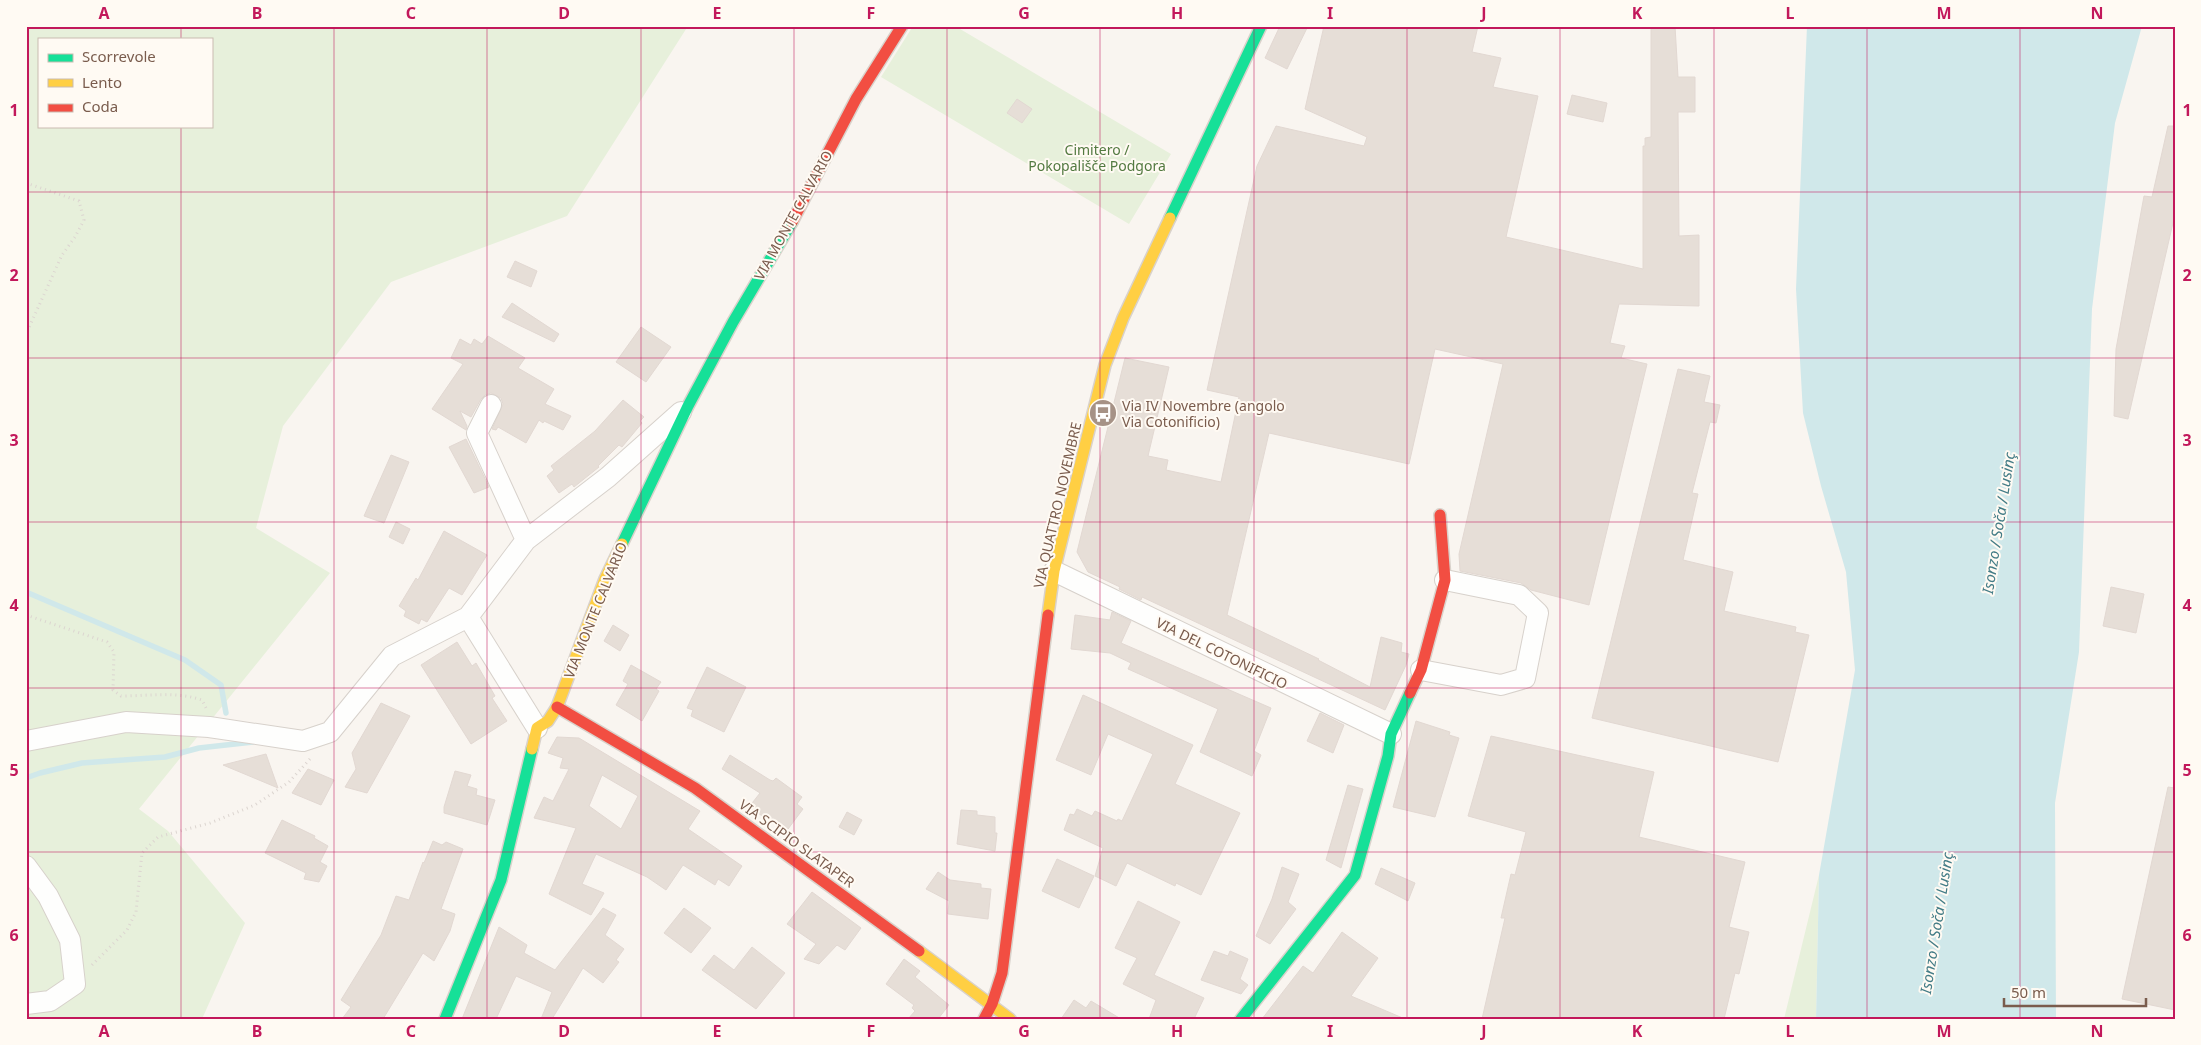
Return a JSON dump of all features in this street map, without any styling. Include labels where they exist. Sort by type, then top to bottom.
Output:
[{"type":"street","name":"VIA MONTE CALVARIO","points":[[557,707],[605,579],[688,406],[733,322],[786,234],[856,99],[902,26]]},
{"type":"street","name":"VIA QUATTRO NOVEMBRE","points":[[984,1019],[992,1004],[1002,973],[1054,571],[1108,358],[1123,318],[1261,26]]},
{"type":"street","points":[[491,405],[477,433],[526,540]]},
{"type":"street","name":"VIA MONTE CALVARIO","points":[[330,732],[392,656],[468,617],[526,540],[608,477],[688,406]]},
{"type":"street","points":[[1241,1019],[1355,875],[1388,756],[1390,734],[1421,670],[1446,580],[1440,515]]},
{"type":"street","name":"VIA DEL COTONIFICIO","points":[[1054,571],[1390,734]]},
{"type":"street","points":[[1421,670],[1501,685],[1525,678],[1538,613],[1519,595],[1446,580]]},
{"type":"street","points":[[468,617],[537,728]]},
{"type":"street","points":[[444,1019],[501,880],[537,728],[548,721],[557,707]]},
{"type":"street","name":"VIA SCIPIO SLATAPER","points":[[557,707],[695,788],[1010,1019]]},
{"type":"street","points":[[26,741],[126,722],[209,720],[303,741],[330,732]]},
{"type":"street","points":[[26,866],[48,896],[70,940],[75,984],[50,1001],[26,1004]]},
{"type":"path","points":[[26,183],[79,201],[84,220],[75,238],[62,255],[26,334]]},
{"type":"path","points":[[26,616],[108,642],[114,652],[113,690],[121,696],[162,693],[189,696],[202,700],[209,720]]},
{"type":"path","points":[[75,984],[127,930],[136,912],[142,853],[158,837],[210,823],[255,805],[289,782],[315,753],[330,732]]},
{"type":"green space","points":[[26,26],[688,26],[567,216],[391,282],[283,426],[256,528],[330,573],[139,809],[168,831],[245,923],[202,1019],[26,1019]]},
{"type":"green space","name":"Cimitero / Pokopališče Podgora","points":[[913,26],[955,26],[1171,154],[1129,224],[881,77]]},
{"type":"green space","points":[[1819,875],[1816,1019],[1784,1019]]},
{"type":"water","name":"Isonzo / Soča / Lusinç","points":[[1807,26],[2142,26],[2115,123],[2092,309],[2079,652],[2055,803],[2056,1019],[1816,1019],[1819,875],[1855,670],[1846,572],[1821,486],[1803,413],[1796,289]]},
{"type":"building","points":[[1280,26],[1308,26],[1287,69],[1265,58]]},
{"type":"building","points":[[1324,26],[1478,26],[1472,52],[1501,58],[1493,87],[1538,96],[1506,237],[1643,269],[1643,146],[1645,146],[1645,138],[1651,137],[1651,26],[1675,26],[1678,77],[1695,77],[1695,112],[1678,112],[1679,236],[1699,235],[1699,306],[1619,304],[1610,343],[1625,346],[1621,358],[1647,364],[1589,605],[1531,590],[1521,583],[1460,571],[1459,554],[1503,364],[1435,349],[1409,464],[1269,433],[1227,615],[1319,659],[1370,687],[1381,637],[1402,643],[1401,652],[1409,654],[1406,665],[1385,710],[1142,597],[1141,600],[1119,589],[1120,587],[1088,572],[1077,552],[1125,358],[1169,367],[1148,456],[1168,460],[1166,470],[1221,482],[1239,397],[1207,390],[1257,166],[1276,126],[1364,146],[1367,137],[1305,109]]},
{"type":"building","points":[[1572,95],[1607,103],[1603,122],[1567,114]]},
{"type":"building","points":[[1017,99],[1032,109],[1022,123],[1007,113]]},
{"type":"building","points":[[2168,126],[2175,126],[2175,214],[2128,419],[2114,416],[2116,349],[2144,196],[2152,197]]},
{"type":"building","points":[[515,261],[537,271],[531,287],[507,277]]},
{"type":"building","points":[[512,303],[559,334],[554,342],[502,317]]},
{"type":"building","points":[[641,327],[671,347],[646,382],[616,362]]},
{"type":"building","points":[[488,336],[525,358],[518,368],[554,389],[545,404],[571,416],[563,430],[539,420],[526,443],[498,427],[496,430],[492,429],[503,404],[501,398],[491,393],[481,399],[471,417],[460,411],[467,426],[466,430],[432,409],[463,364],[451,358],[460,339],[471,345],[474,339],[482,344]]},
{"type":"building","points":[[1678,369],[1710,376],[1704,402],[1720,405],[1716,423],[1710,422],[1692,493],[1698,494],[1683,560],[1733,572],[1724,611],[1796,627],[1795,632],[1809,635],[1778,762],[1592,718]]},
{"type":"building","points":[[623,400],[644,417],[640,421],[642,423],[622,447],[619,445],[599,467],[574,487],[572,484],[559,493],[547,476],[554,470],[551,466],[595,431]]},
{"type":"building","points":[[466,439],[489,487],[474,493],[449,447]]},
{"type":"building","points":[[391,455],[409,462],[384,523],[364,516]]},
{"type":"building","points":[[396,522],[410,529],[403,544],[389,537]]},
{"type":"building","points":[[444,531],[487,555],[462,595],[449,588],[427,622],[421,619],[419,624],[404,616],[406,611],[399,606],[416,578],[418,580]]},
{"type":"building","points":[[2111,587],[2144,594],[2136,633],[2103,626]]},
{"type":"building","points":[[1112,612],[1131,621],[1121,643],[1271,708],[1254,751],[1261,755],[1252,776],[1200,752],[1218,709],[1128,669],[1131,663],[1110,653],[1071,649],[1075,615],[1110,620]]},
{"type":"building","points":[[613,625],[629,635],[620,651],[604,641]]},
{"type":"building","points":[[457,642],[472,666],[476,663],[495,696],[492,698],[507,721],[471,744],[421,665]]},
{"type":"building","points":[[631,665],[661,682],[656,689],[659,691],[642,721],[616,705],[628,684],[623,681]]},
{"type":"building","points":[[707,667],[746,687],[724,732],[691,716],[693,710],[687,708]]},
{"type":"building","points":[[1083,695],[1193,745],[1175,784],[1240,813],[1201,895],[1176,883],[1175,886],[1127,863],[1116,886],[1095,876],[1103,848],[1064,830],[1070,814],[1074,815],[1077,809],[1092,816],[1095,811],[1117,821],[1118,819],[1122,821],[1153,754],[1108,734],[1091,775],[1056,760]]},
{"type":"building","points":[[381,703],[410,716],[367,793],[345,787],[356,769],[352,753]]},
{"type":"building","points":[[1320,713],[1344,725],[1333,753],[1307,741]]},
{"type":"building","points":[[1416,721],[1450,732],[1449,735],[1459,738],[1435,817],[1393,807]]},
{"type":"building","points":[[1491,736],[1654,772],[1639,837],[1745,862],[1729,927],[1749,932],[1739,974],[1735,973],[1724,1019],[1482,1019],[1505,918],[1501,918],[1511,874],[1515,875],[1526,832],[1468,816]]},
{"type":"building","points":[[557,737],[579,738],[700,811],[688,829],[742,866],[729,886],[718,879],[715,885],[683,865],[666,890],[647,877],[596,854],[582,884],[604,893],[591,915],[549,894],[576,828],[534,818],[544,797],[553,801],[569,769],[560,768],[563,758],[548,753]],"holes":[[[602,775],[638,796],[621,829],[589,806]]]},
{"type":"building","points":[[266,754],[278,788],[223,765]]},
{"type":"building","points":[[730,755],[770,780],[773,781],[776,778],[802,797],[797,804],[803,809],[788,829],[782,824],[780,828],[749,807],[760,793],[722,769]]},
{"type":"building","points":[[308,769],[334,780],[321,805],[292,793]]},
{"type":"building","points":[[455,771],[471,775],[467,786],[477,789],[476,795],[495,800],[487,825],[444,813],[444,807]]},
{"type":"building","points":[[1348,785],[1363,789],[1341,868],[1326,860]]},
{"type":"building","points":[[2168,787],[2175,788],[2175,1010],[2122,999]]},
{"type":"building","points":[[961,810],[977,811],[977,815],[995,817],[995,833],[997,833],[995,851],[957,844]]},
{"type":"building","points":[[847,812],[862,820],[854,835],[839,827]]},
{"type":"building","points":[[282,820],[315,836],[314,838],[328,846],[320,862],[327,866],[319,882],[304,879],[306,873],[265,853]]},
{"type":"building","points":[[433,841],[442,845],[446,842],[463,849],[441,909],[455,914],[450,931],[434,961],[423,953],[383,1019],[342,1019],[351,1007],[341,1000],[381,935],[396,896],[409,900]]},
{"type":"building","points":[[1057,859],[1094,876],[1079,908],[1042,891]]},
{"type":"building","points":[[1282,867],[1299,874],[1288,902],[1296,909],[1270,944],[1256,936],[1272,899]]},
{"type":"building","points":[[1381,868],[1415,883],[1408,901],[1375,884]]},
{"type":"building","points":[[938,872],[950,880],[981,884],[981,888],[991,889],[988,919],[948,914],[949,901],[926,889]]},
{"type":"building","points":[[812,892],[861,928],[845,950],[837,945],[819,964],[804,959],[816,944],[787,924]]},
{"type":"building","points":[[1138,901],[1180,922],[1154,975],[1204,998],[1194,1019],[1149,1019],[1156,1000],[1123,984],[1137,958],[1115,948]]},
{"type":"building","points":[[603,908],[616,915],[605,935],[624,949],[616,960],[619,962],[603,983],[583,968],[552,1019],[541,1019],[552,992],[516,976],[496,1019],[462,1019],[499,927],[527,945],[524,953],[555,970]]},
{"type":"building","points":[[684,908],[711,928],[691,953],[664,933]]},
{"type":"building","points":[[1342,932],[1378,958],[1351,996],[1405,1019],[1262,1019],[1303,966],[1313,973]]},
{"type":"building","points":[[752,947],[785,973],[756,1009],[702,970],[714,955],[734,970]]},
{"type":"building","points":[[1214,951],[1228,956],[1230,951],[1248,959],[1240,979],[1248,985],[1241,994],[1201,980]]},
{"type":"building","points":[[904,959],[920,971],[915,977],[949,1005],[938,1019],[908,1019],[915,1011],[912,1008],[914,1005],[886,984]]},
{"type":"building","points":[[1074,1000],[1086,1008],[1091,1001],[1121,1019],[1061,1019]]},
{"type":"waterway","points":[[26,592],[185,660],[221,685],[226,713]]},
{"type":"waterway","points":[[26,778],[82,763],[165,757],[199,748],[253,742]]},
{"type":"traffic: fast","points":[[1170,218],[1261,26]]},
{"type":"traffic: fast","points":[[622,544],[688,406],[733,322],[792,222]]},
{"type":"traffic: fast","points":[[1241,1019],[1355,875],[1388,756],[1391,734],[1410,693]]},
{"type":"traffic: fast","points":[[445,1019],[501,880],[532,749]]},
{"type":"traffic: slow","points":[[1048,615],[1054,571],[1105,365],[1123,318],[1170,218]]},
{"type":"traffic: slow","points":[[532,749],[537,728],[548,721],[557,707],[605,579],[622,544]]},
{"type":"traffic: slow","points":[[919,951],[1010,1019]]},
{"type":"traffic: jam","points":[[792,222],[856,99],[902,26]]},
{"type":"traffic: jam","points":[[1410,693],[1421,670],[1445,580],[1440,515]]},
{"type":"traffic: jam","points":[[984,1019],[992,1004],[1002,973],[1048,615]]},
{"type":"traffic: jam","points":[[557,707],[695,788],[919,951]]},
{"type":"place","name":"Via IV Novembre (angolo Via Cotonificio)","points":[[1103,413]]}]
